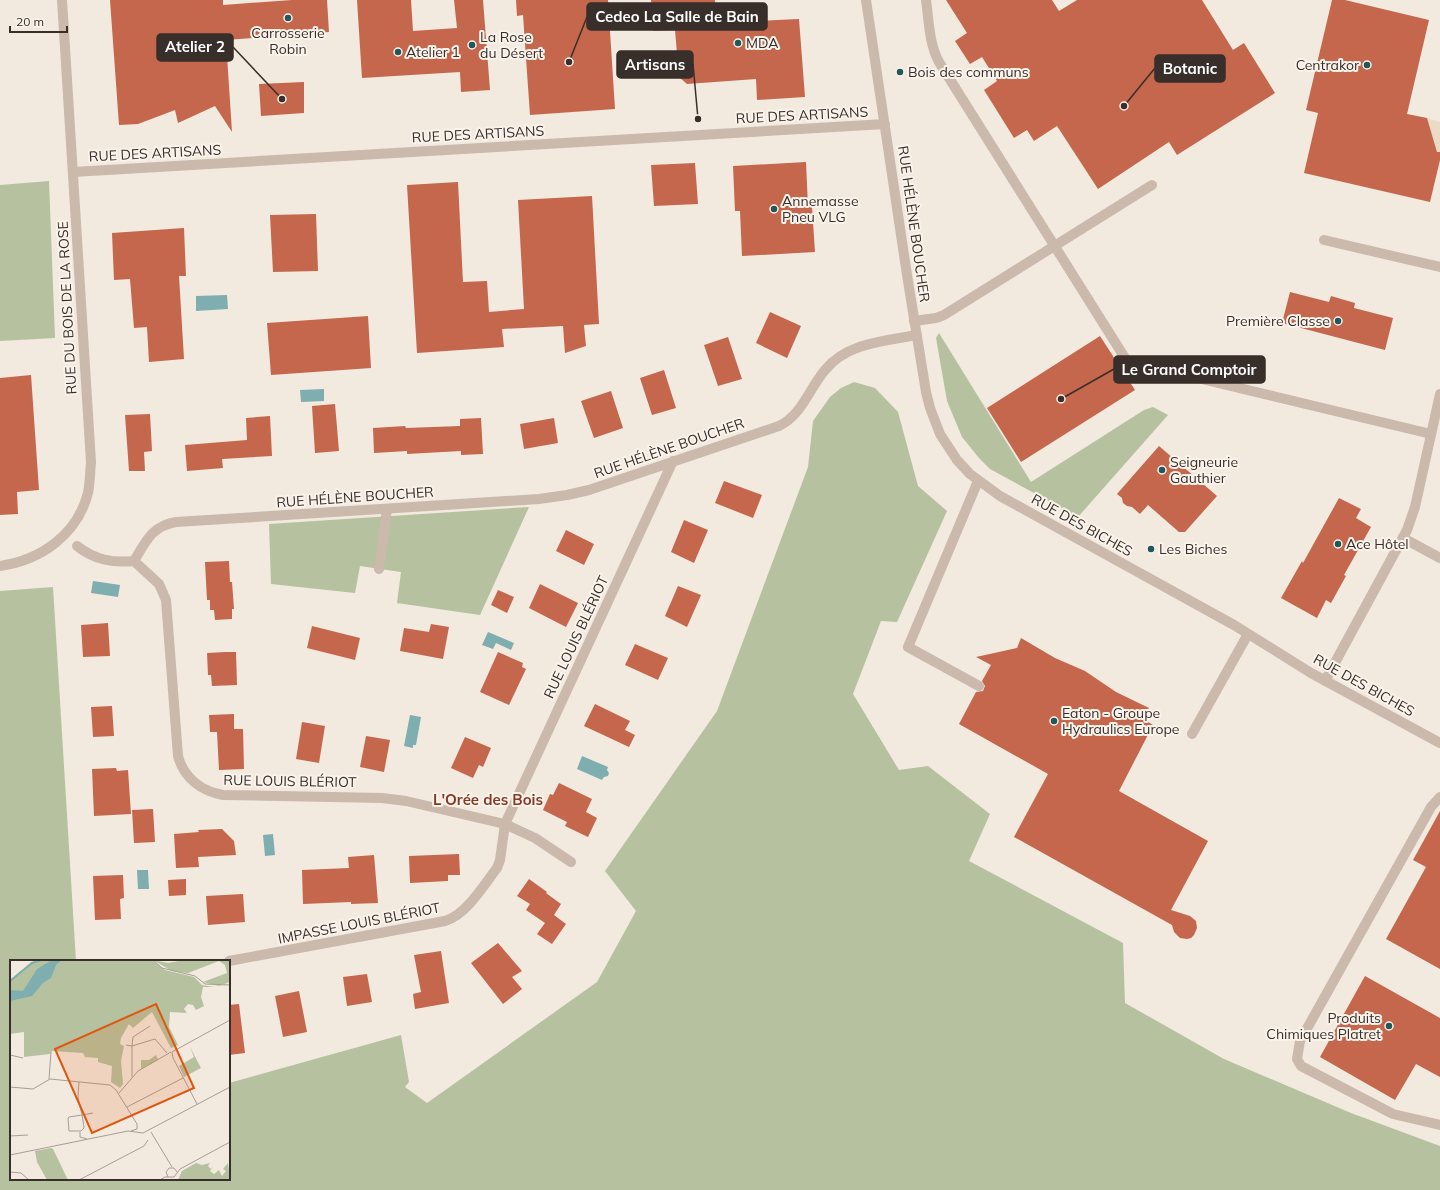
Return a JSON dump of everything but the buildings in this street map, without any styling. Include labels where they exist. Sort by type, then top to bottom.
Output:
[{"type":"street","name":"RUE DU BOIS DE LA ROSE","points":[[0,566],[14,564],[43,553],[64,536],[76,521],[83,508],[88,493],[90,478],[91,462],[62,0]]},
{"type":"street","name":"RUE HÉLÈNE BOUCHER","points":[[134,561],[152,533],[162,526],[171,523],[539,499],[559,497],[589,490],[786,422],[798,412],[825,370],[843,354],[868,344],[917,335],[866,0]]},
{"type":"street","points":[[926,0],[932,46],[936,58],[1130,366],[1156,368],[1431,434]]},
{"type":"street","name":"RUE DES ARTISANS","points":[[73,172],[885,124]]},
{"type":"street","points":[[914,321],[933,319],[944,315],[1152,185]]},
{"type":"street","points":[[1324,240],[1440,267]]},
{"type":"street","name":"RUE DES BICHES","points":[[917,335],[926,392],[937,427],[954,456],[966,471],[978,481],[1000,496],[1248,634],[1325,680],[1440,744]]},
{"type":"street","points":[[1325,680],[1407,530],[1415,507],[1440,394]]},
{"type":"street","name":"RUE LOUIS BLÉRIOT","points":[[505,824],[673,462]]},
{"type":"street","points":[[978,481],[908,647],[980,686]]},
{"type":"street","points":[[379,569],[387,509]]},
{"type":"street","points":[[1403,538],[1440,558]]},
{"type":"street","points":[[77,546],[90,555],[104,560],[114,562],[134,561]]},
{"type":"street","name":"RUE LOUIS BLÉRIOT","points":[[134,561],[159,584],[166,600],[178,756],[183,769],[196,784],[209,791],[223,795],[368,797],[406,802],[505,824],[535,838],[571,862]]},
{"type":"street","points":[[1192,734],[1248,634]]},
{"type":"street","points":[[1440,797],[1431,807],[1300,1041],[1296,1059],[1301,1066],[1393,1114],[1440,1125]]},
{"type":"street","name":"IMPASSE LOUIS BLÉRIOT","points":[[230,961],[456,918],[464,911],[497,868],[500,860],[505,824]]},
{"type":"green space","points":[[49,181],[55,338],[0,341],[0,185]]},
{"type":"green space","points":[[939,333],[1031,482],[1144,410],[1153,407],[1168,415],[1078,517],[990,469],[962,437],[947,401],[936,338]]},
{"type":"green space","points":[[854,382],[875,388],[898,412],[918,486],[947,511],[897,622],[881,621],[853,694],[899,770],[928,766],[990,814],[969,861],[1123,943],[1125,1003],[1224,1059],[1351,1113],[1440,1146],[1440,1190],[0,1190],[0,591],[53,587],[76,960],[10,960],[10,1180],[230,1180],[230,1083],[401,1035],[409,1082],[405,1087],[427,1103],[597,982],[636,911],[605,871],[717,711],[808,467],[813,421],[830,397],[841,388]]},
{"type":"green space","points":[[529,507],[480,615],[397,603],[401,572],[360,566],[355,593],[271,584],[269,524]]},
{"type":"shaded area","points":[[1427,118],[1440,122],[1440,152],[1437,152]]},
{"type":"water","points":[[227,295],[228,309],[196,311],[196,296]]},
{"type":"water","points":[[324,389],[324,401],[301,402],[300,390]]},
{"type":"water","points":[[93,581],[120,585],[118,597],[91,593]]},
{"type":"water","points":[[488,632],[514,643],[511,650],[496,643],[493,649],[482,645]]},
{"type":"water","points":[[410,715],[421,717],[416,745],[413,745],[413,748],[404,746]]},
{"type":"water","points":[[582,756],[608,767],[608,776],[604,777],[602,780],[577,769]]},
{"type":"water","points":[[273,834],[275,855],[265,856],[263,835]]},
{"type":"water","points":[[137,870],[148,870],[149,889],[138,889]]},
{"type":"place","name":"Carrosserie Robin","points":[[288,18]]},
{"type":"place","name":"MDA","points":[[738,43]]},
{"type":"place","name":"La Rose du Désert","points":[[472,45]]},
{"type":"place","name":"Atelier 1","points":[[398,52]]},
{"type":"place","name":"Cedeo La Salle de Bain","points":[[569,62]]},
{"type":"place","name":"Centrakor","points":[[1367,65]]},
{"type":"place","name":"Bois des communs","points":[[900,72]]},
{"type":"place","name":"Atelier 2","points":[[282,99]]},
{"type":"place","name":"Botanic","points":[[1124,106]]},
{"type":"place","name":"Artisans","points":[[698,119]]},
{"type":"place","name":"Annemasse Pneu VLG","points":[[774,209]]},
{"type":"place","name":"Première Classe","points":[[1338,321]]},
{"type":"place","name":"Le Grand Comptoir","points":[[1061,399]]},
{"type":"place","name":"Seigneurie Gauthier","points":[[1162,470]]},
{"type":"place","name":"Ace Hôtel","points":[[1338,544]]},
{"type":"place","name":"Les Biches","points":[[1151,549]]},
{"type":"place","name":"Eaton - Groupe Hydraulics Europe","points":[[1054,721]]},
{"type":"place","name":"Produits Chimiques Platret","points":[[1389,1026]]},
{"type":"district","name":"L'Orée des Bois","points":[[488,799]]}]
